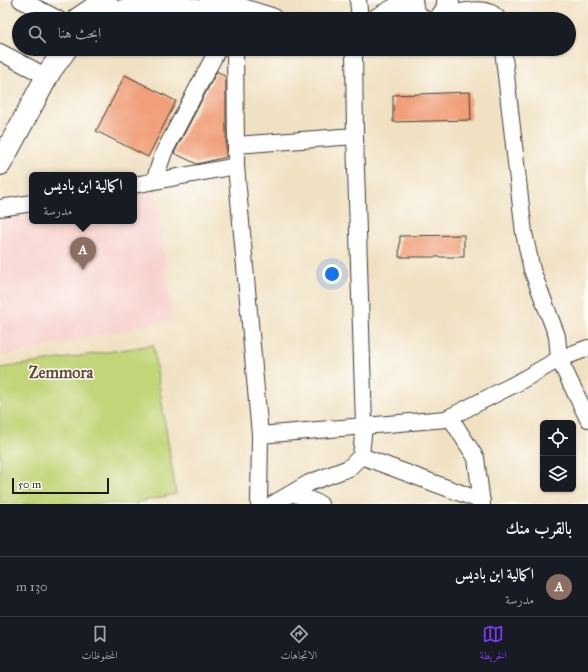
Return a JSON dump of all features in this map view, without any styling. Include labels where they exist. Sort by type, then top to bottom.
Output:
[{"type":"main road","points":[[88,12],[106,0]]},
{"type":"main road","points":[[211,0],[249,12]]},
{"type":"main road","points":[[96,12],[116,10],[139,3],[158,3],[203,12]]},
{"type":"main road","points":[[399,12],[414,7]]},
{"type":"main road","points":[[0,137],[46,56]]},
{"type":"main road","points":[[0,164],[50,71],[61,56]]},
{"type":"street","points":[[21,0],[44,12]]},
{"type":"street","points":[[358,0],[359,12]]},
{"type":"street","points":[[447,7],[492,12]]},
{"type":"street","points":[[0,52],[36,71]]},
{"type":"street","points":[[154,181],[164,152],[214,56]]},
{"type":"street","points":[[235,56],[236,166],[260,435],[259,504]]},
{"type":"street","points":[[273,504],[309,484],[349,468],[360,456],[364,425],[355,136],[354,56]]},
{"type":"street","points":[[504,56],[524,233],[532,270],[557,336],[559,359],[588,419]]},
{"type":"street","points":[[236,145],[355,136]]},
{"type":"street","points":[[137,184],[236,166]]},
{"type":"street","points":[[0,208],[29,203]]},
{"type":"street","points":[[260,435],[450,417],[517,383],[559,359],[588,348]]},
{"type":"street","points":[[360,456],[482,503],[476,458],[450,417]]},
{"type":"street","points":[[293,493],[320,504]]},
{"type":"shaded area","points":[[156,190],[172,320],[0,356],[0,221],[29,215],[29,224],[137,224],[137,194]]},
{"type":"green space","points":[[153,345],[176,494],[138,502],[137,504],[0,504],[0,368]]},
{"type":"building","points":[[217,71],[226,77],[226,157],[197,164],[174,153]]},
{"type":"building","points":[[125,75],[176,101],[148,157],[96,131]]},
{"type":"building","points":[[470,92],[471,120],[393,122],[393,95]]},
{"type":"building","points":[[464,235],[464,257],[399,257],[400,236]]},
{"type":"place","name":"اكمالية ابن باديس","points":[[83,270]]},
{"type":"district","name":"Zemmora","points":[[61,372]]}]
